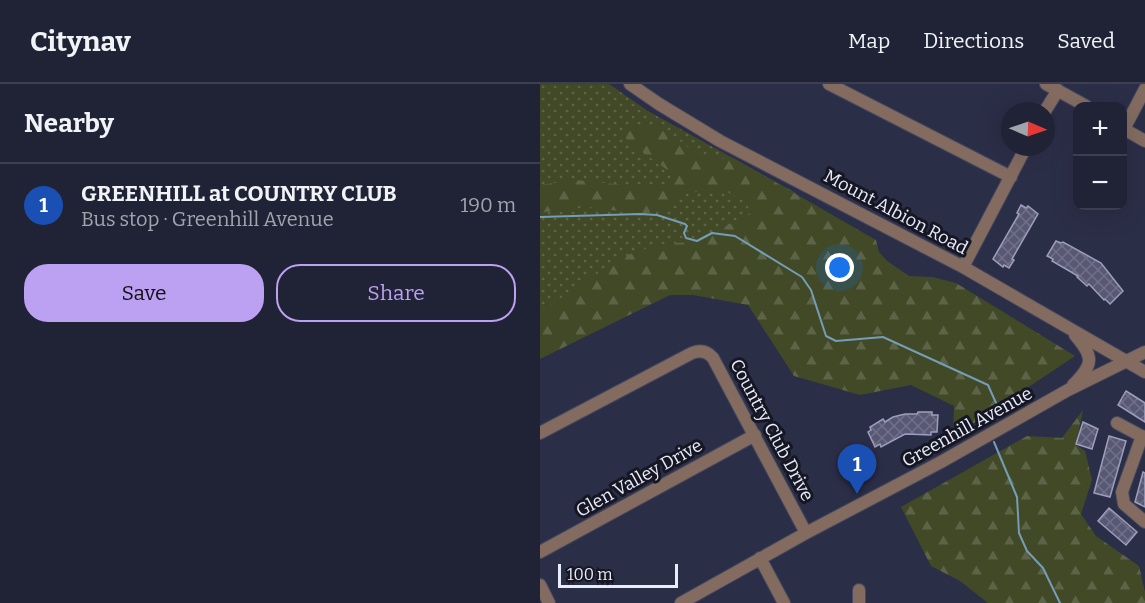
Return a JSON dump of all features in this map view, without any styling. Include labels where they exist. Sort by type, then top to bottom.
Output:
[{"type":"street","name":"Mount Albion Road","points":[[630,84],[720,141],[963,267],[1145,372]]},
{"type":"street","points":[[829,84],[1011,177]]},
{"type":"street","points":[[1046,84],[1079,102]]},
{"type":"street","points":[[1127,121],[1145,89]]},
{"type":"street","points":[[1051,102],[1058,90]]},
{"type":"street","points":[[1127,130],[1145,141]]},
{"type":"street","points":[[963,267],[1022,156]]},
{"type":"street","points":[[1068,390],[1089,367],[1090,358],[1085,346],[1071,329]]},
{"type":"street","name":"Country Club Drive","points":[[540,433],[696,351],[705,352],[713,358],[806,533]]},
{"type":"street","name":"Greenhill Avenue","points":[[681,603],[806,533],[885,493],[1068,390],[1145,352]]},
{"type":"street","points":[[1117,423],[1143,437],[1122,492],[1124,504],[1145,522]]},
{"type":"street","name":"Glen Valley Drive","points":[[540,552],[755,435]]},
{"type":"street","points":[[760,558],[784,603]]},
{"type":"street","points":[[540,585],[549,603]]},
{"type":"green space","points":[[540,84],[609,84],[648,111],[796,193],[691,256],[540,316]]},
{"type":"green space","points":[[633,125],[653,125],[670,133],[694,152],[715,158],[735,159],[876,240],[879,252],[887,261],[909,276],[932,277],[956,283],[1075,356],[953,437],[954,406],[911,385],[860,395],[794,376],[748,305],[693,295],[670,295],[540,359],[540,312],[622,257],[656,245],[699,241],[752,212],[743,200],[727,192],[706,191],[687,193],[669,210],[641,214],[581,206],[540,213],[540,185],[575,180],[635,186],[665,184],[673,174],[627,141],[624,130]]},
{"type":"green space","points":[[1083,410],[1076,445],[1085,451],[1092,480],[1081,514],[1096,536],[1139,566],[1145,603],[988,603],[960,581],[931,566],[901,507],[1027,436],[1062,438]]},
{"type":"building","points":[[1021,205],[1026,208],[1028,206],[1038,214],[1009,268],[1004,265],[1003,267],[993,259],[1019,214],[1017,213]]},
{"type":"building","points":[[1056,241],[1063,242],[1101,263],[1123,291],[1110,304],[1104,300],[1089,284],[1087,286],[1078,276],[1047,256]]},
{"type":"building","points":[[1126,391],[1145,403],[1145,422],[1118,405]]},
{"type":"building","points":[[932,412],[932,415],[938,415],[937,432],[931,432],[931,435],[905,434],[881,447],[880,444],[875,447],[868,432],[871,430],[870,427],[883,419],[885,422],[893,417]]},
{"type":"building","points":[[1083,422],[1098,429],[1092,449],[1076,444]]},
{"type":"building","points":[[1109,436],[1126,441],[1110,497],[1094,493]]},
{"type":"building","points":[[1143,472],[1145,473],[1145,507],[1135,502]]},
{"type":"building","points":[[1109,508],[1137,532],[1126,545],[1098,521]]},
{"type":"waterway","points":[[540,217],[657,215],[685,224],[687,226],[684,233],[686,238],[697,241],[712,233],[735,236],[802,277],[811,290],[826,336],[836,341],[883,337],[988,385],[996,403]]},
{"type":"waterway","points":[[994,442],[1017,497],[1019,533],[1027,551],[1043,568],[1060,603]]},
{"type":"place","name":"GREENHILL at COUNTRY CLUB","points":[[857,494]]}]
